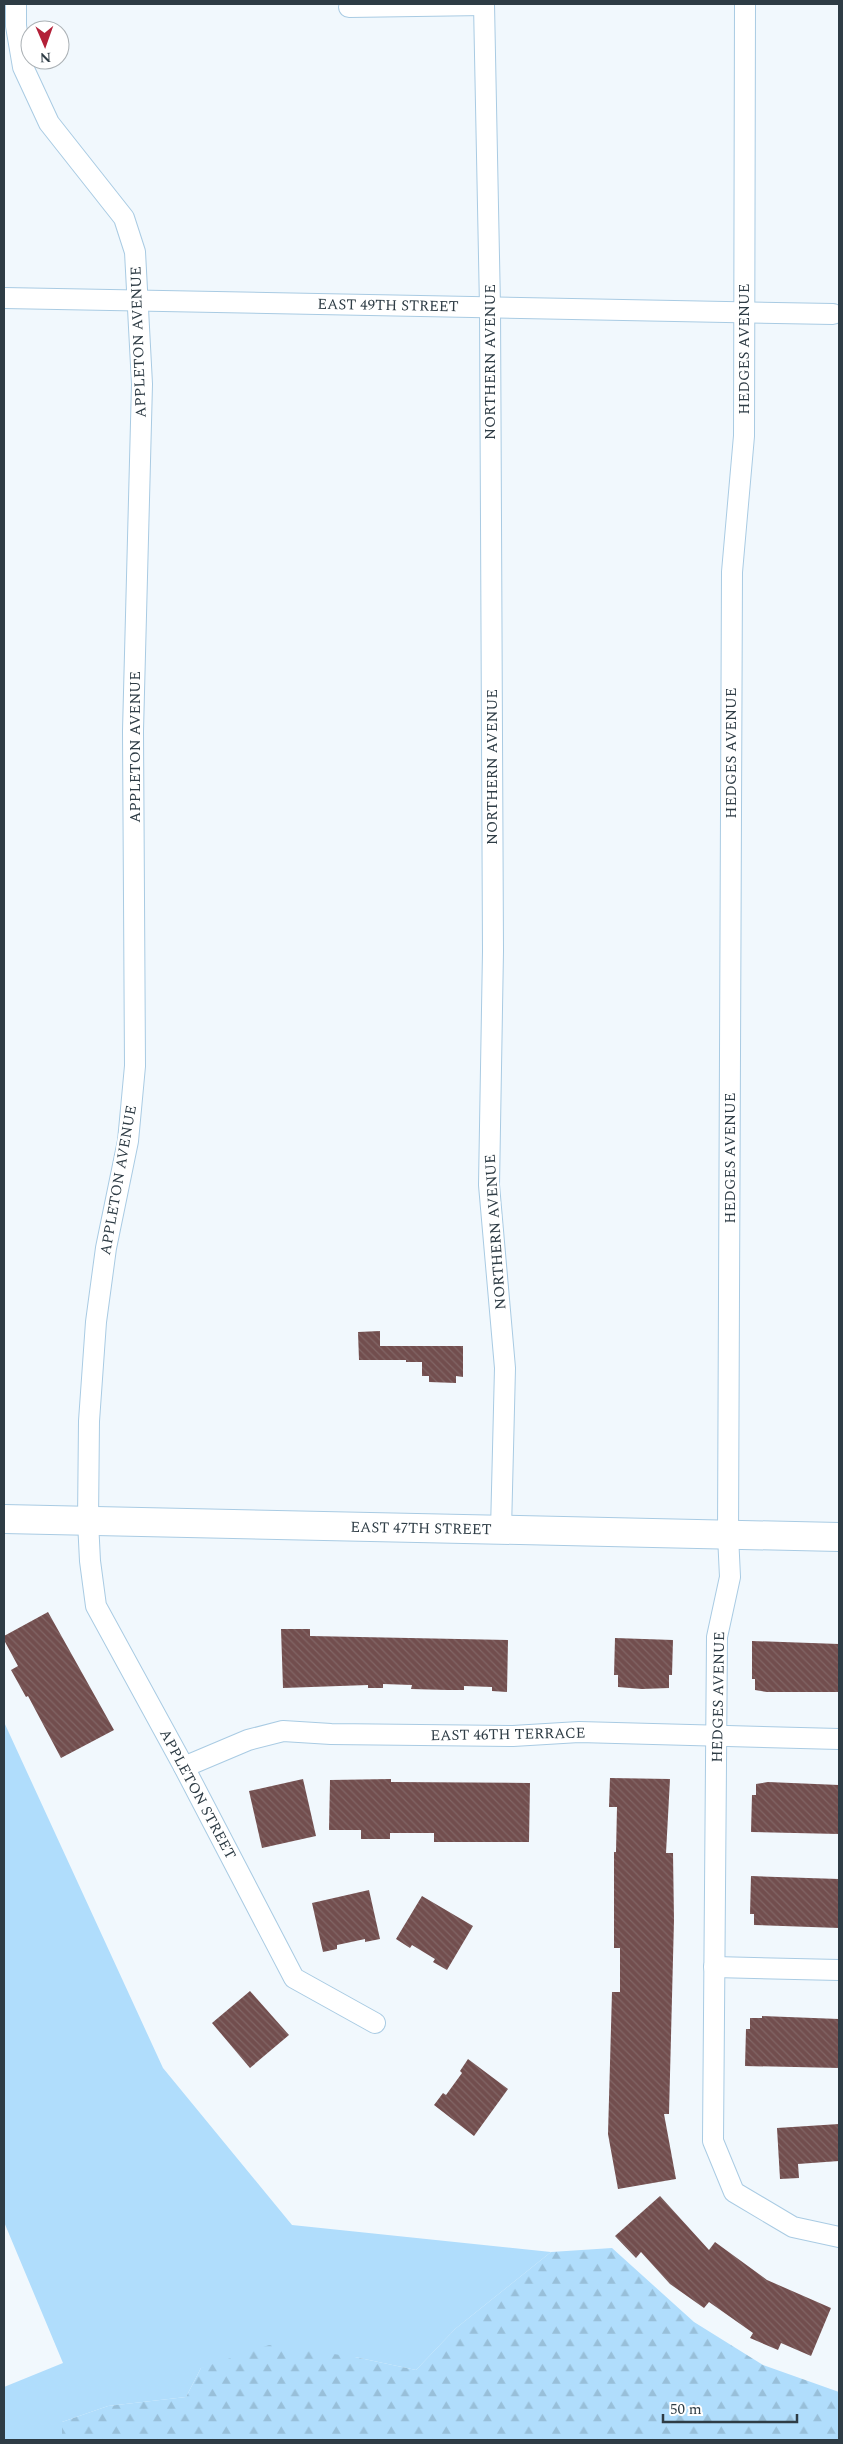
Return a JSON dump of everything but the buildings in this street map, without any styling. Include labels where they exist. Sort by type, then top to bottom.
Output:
[{"type":"main road","name":"EAST 47TH STREET","points":[[4,1519],[839,1537]]},
{"type":"street","name":"APPLETON AVENUE","points":[[16,4],[16,26],[23,66],[49,122],[124,218],[135,252],[142,384],[133,731],[135,1066],[128,1141],[106,1248],[96,1322],[89,1421],[88,1521]]},
{"type":"street","points":[[348,7],[484,4]]},
{"type":"street","name":"NORTHERN AVENUE","points":[[484,4],[490,307],[492,951],[489,1185],[505,1368],[501,1530]]},
{"type":"street","name":"HEDGES AVENUE","points":[[745,4],[744,436],[732,572],[728,1535],[730,1576],[717,1637],[713,2141],[734,2192],[793,2227],[839,2237]]},
{"type":"street","name":"EAST 49TH STREET","points":[[4,298],[833,314]]},
{"type":"street","name":"APPLETON STREET","points":[[88,1521],[90,1561],[96,1606],[184,1767],[294,1978],[375,2023]]},
{"type":"street","name":"EAST 46TH TERRACE","points":[[184,1767],[248,1740],[283,1731],[331,1734],[512,1736],[579,1732],[839,1739]]},
{"type":"street","points":[[714,1967],[839,1970]]},
{"type":"green space","points":[[4,1722],[163,2068],[292,2225],[551,2252],[455,2329],[416,2370],[355,2357],[201,2368],[186,2397],[108,2406],[62,2422],[62,2440],[4,2440],[4,2387],[63,2363],[4,2222]]},
{"type":"green space","points":[[612,2248],[694,2322],[763,2365],[839,2392],[839,2440],[62,2440],[62,2422],[108,2406],[186,2397],[201,2368],[269,2345],[355,2357],[416,2370],[455,2329],[551,2252]]}]
